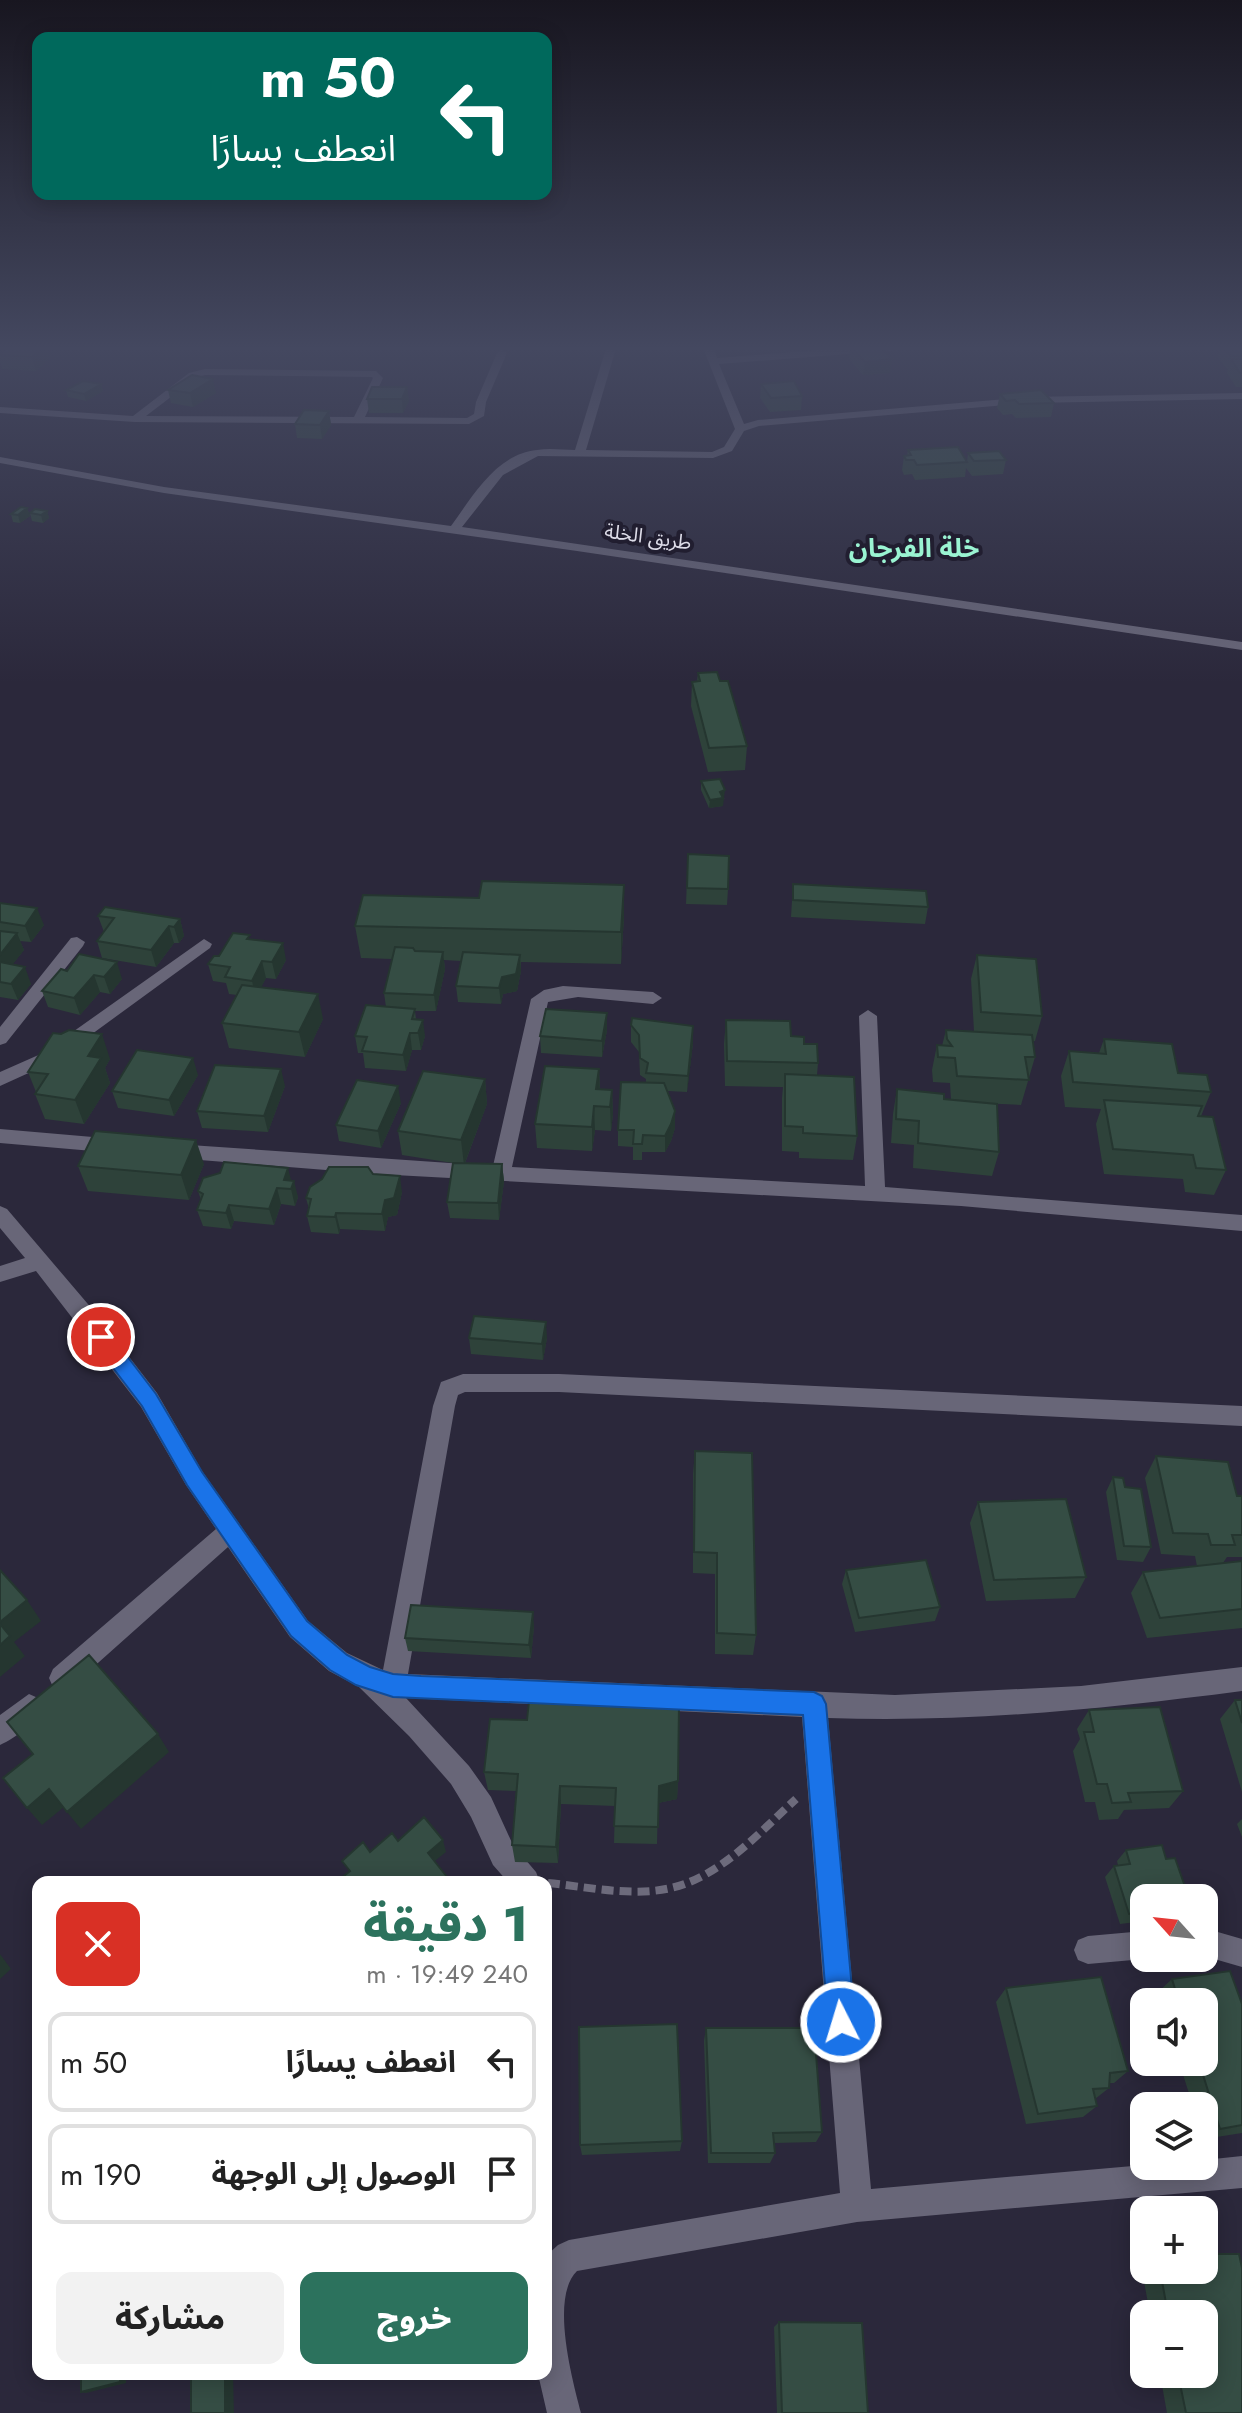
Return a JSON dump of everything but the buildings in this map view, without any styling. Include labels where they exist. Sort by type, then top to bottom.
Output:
[{"type":"street","points":[[454,530],[500,470],[519,458]]},
{"type":"street","name":"طريق الخلة","points":[[0,460],[164,490],[1242,646]]},
{"type":"street","points":[[0,1039],[77,942]]},
{"type":"street","points":[[0,1080],[49,1057],[204,944]]},
{"type":"street","points":[[501,1174],[540,999],[548,993],[571,992],[653,998]]},
{"type":"street","points":[[868,1016],[875,1194]]},
{"type":"street","points":[[0,1136],[376,1167],[875,1194],[1242,1223]]},
{"type":"street","points":[[0,1214],[149,1400],[194,1478],[299,1629],[338,1662],[365,1677],[393,1685],[895,1708],[1081,1699],[1242,1679]]},
{"type":"street","points":[[0,1274],[40,1262]]},
{"type":"street","points":[[393,1685],[444,1406],[449,1389],[463,1383],[575,1384],[1242,1416]]},
{"type":"street","points":[[0,1732],[231,1530]]},
{"type":"street","points":[[365,1677],[418,1727],[460,1775],[481,1807],[503,1855],[521,1876]]},
{"type":"street","points":[[814,1704],[857,2206]]},
{"type":"street","points":[[1088,1950],[1130,1946]]},
{"type":"street","points":[[1218,1946],[1242,1953]]},
{"type":"street","points":[[552,2263],[569,2256],[857,2206],[1242,2172]]},
{"type":"street","points":[[552,2331],[555,2380],[564,2413]]},
{"type":"path","points":[[552,1883],[634,1890],[672,1888],[691,1881],[751,1840],[820,1776]]},
{"type":"district","name":"خلة الفرجان","points":[[914,548]]},
{"type":"route","points":[[101,1337],[149,1400],[194,1478],[299,1629],[338,1662],[365,1677],[393,1685],[532,1694],[814,1704],[841,2022]]}]
